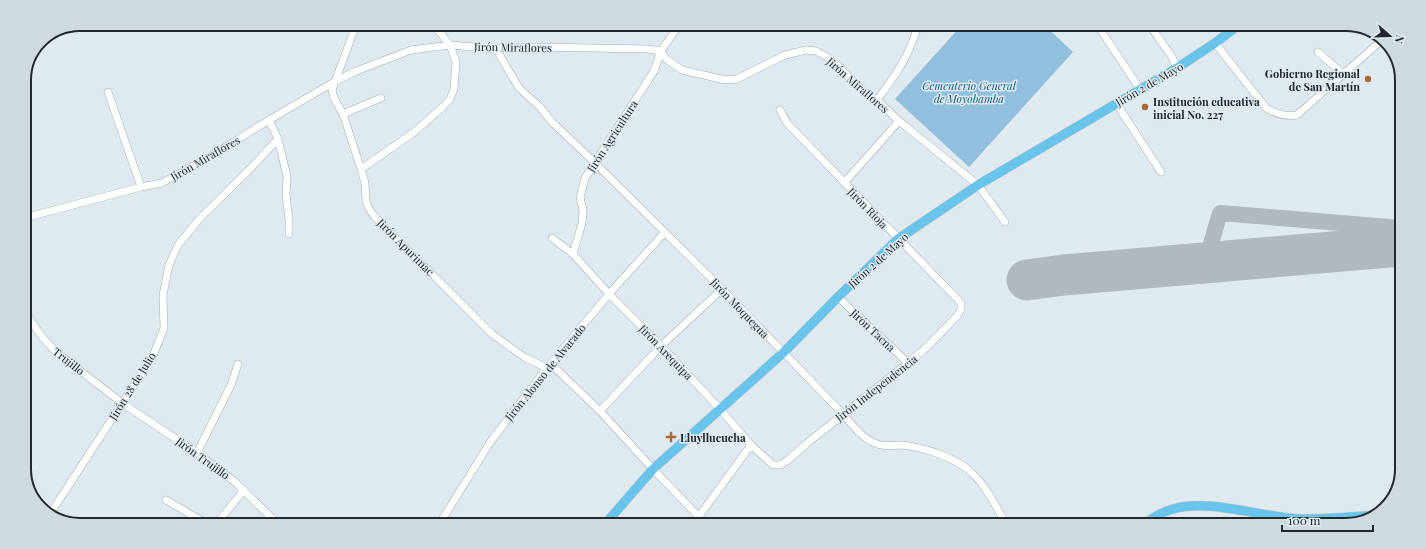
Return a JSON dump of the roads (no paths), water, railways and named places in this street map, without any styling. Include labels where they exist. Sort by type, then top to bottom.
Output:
[{"type":"main road","name":"Jirón 2 de Mayo","points":[[610,518],[653,468],[783,353],[898,239],[978,185],[1177,68],[1231,31]]},
{"type":"main road","points":[[1153,518],[1174,509],[1191,506],[1210,507],[1292,518]]},
{"type":"main road","points":[[1326,518],[1357,517]]},
{"type":"street","points":[[334,82],[354,31]]},
{"type":"street","points":[[361,169],[413,133],[450,99],[454,88],[456,62],[450,45],[439,31]]},
{"type":"street","name":"Jirón Agricultura","points":[[573,254],[582,223],[583,210],[580,197],[585,178],[654,71],[661,52],[675,31]]},
{"type":"street","points":[[877,100],[896,76],[906,59],[916,31]]},
{"type":"street","points":[[1101,31],[1140,89]]},
{"type":"street","points":[[1154,31],[1172,57],[1177,68]]},
{"type":"street","points":[[1215,43],[1266,108],[1284,116],[1297,115],[1370,50]]},
{"type":"street","name":"Jirón Miraflores","points":[[31,216],[141,187],[162,183],[216,153],[334,82],[354,72],[411,50],[450,45],[496,49],[534,47],[648,49],[661,52],[666,59],[682,70],[725,80],[737,79],[784,55],[806,50],[816,51],[828,57],[865,93],[877,100],[899,121],[978,185],[1005,222]]},
{"type":"street","name":"Jirón Moquegua","points":[[496,49],[519,88],[540,107],[552,122],[722,289],[857,430],[877,444],[902,445],[927,450],[963,466],[972,473],[988,492],[1003,518]]},
{"type":"street","points":[[1318,52],[1343,74]]},
{"type":"street","name":"Jirón Apurimac","points":[[334,82],[332,90],[334,98],[343,114],[365,183],[366,201],[369,209],[375,217],[492,334],[524,357],[549,366],[600,411],[698,516]]},
{"type":"street","points":[[108,92],[141,187]]},
{"type":"street","points":[[343,114],[381,98]]},
{"type":"street","points":[[1116,103],[1161,172]]},
{"type":"street","name":"Jirón Rioja","points":[[780,110],[787,123],[961,303]]},
{"type":"street","points":[[269,120],[278,139],[287,176],[286,194],[289,234]]},
{"type":"street","points":[[844,183],[899,121]]},
{"type":"street","name":"Jirón 28 de Julio","points":[[53,510],[153,356],[164,328],[164,295],[169,265],[178,245],[201,217],[278,139]]},
{"type":"street","name":"Jirón Alonso de Alvarado","points":[[443,518],[491,441],[549,366],[609,294],[665,232]]},
{"type":"street","name":"Jirón Arequipa","points":[[552,238],[573,254],[609,294],[661,346],[720,409],[751,445],[773,465],[780,465]]},
{"type":"street","points":[[600,411],[661,346],[722,289]]},
{"type":"street","name":"Jirón Tacna","points":[[838,297],[908,363]]},
{"type":"street","name":"Jirón Independencia","points":[[780,465],[927,347],[958,315],[961,310],[961,303]]},
{"type":"street","name":"Trujillo","points":[[31,321],[43,338],[56,352],[122,403]]},
{"type":"street","points":[[197,453],[231,384],[238,364]]},
{"type":"street","name":"Jirón Trujillo","points":[[122,403],[197,453],[235,482],[272,518]]},
{"type":"street","points":[[698,516],[751,445]]},
{"type":"street","points":[[221,518],[244,490]]},
{"type":"street","points":[[166,500],[197,518]]},
{"type":"place","name":"Gobierno Regional de San Martín","points":[[1368,79]]},
{"type":"place","name":"Institución educativa inicial No. 227","points":[[1145,107]]},
{"type":"place","name":"Lluyllucucha","points":[[671,437]]},
{"type":"park label","name":"Cementerio General de Moyobamba","points":[[969,91]]}]
